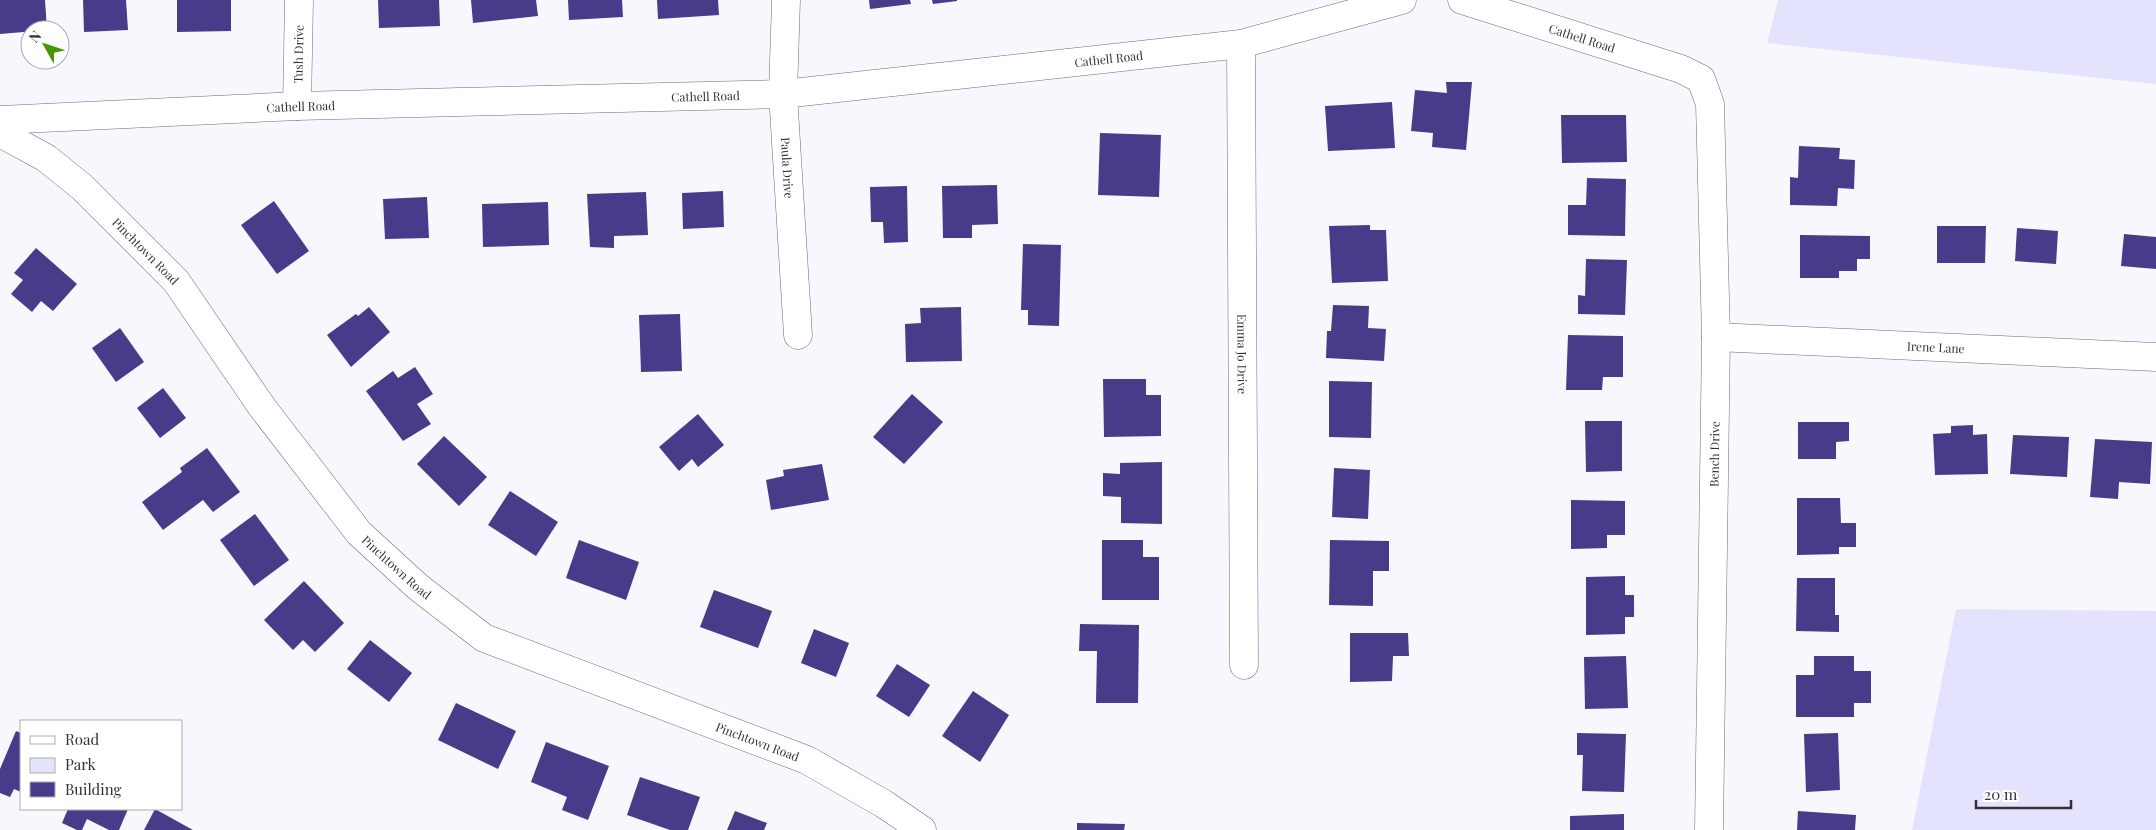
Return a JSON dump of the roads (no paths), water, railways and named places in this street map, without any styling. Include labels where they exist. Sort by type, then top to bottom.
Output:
[{"type":"street","name":"Tush Drive","points":[[297,106],[299,0]]},
{"type":"street","name":"Paula Drive","points":[[786,0],[783,94],[798,335]]},
{"type":"street","name":"Cathell Road","points":[[0,120],[297,106],[783,94],[1241,44],[1402,0]]},
{"type":"street","name":"Cathell Road","points":[[1462,0],[1681,69],[1701,80]]},
{"type":"street","name":"Emma Jo Drive","points":[[1241,44],[1244,665]]},
{"type":"street","name":"Bench Drive","points":[[1701,80],[1710,104],[1716,338],[1709,830]]},
{"type":"street","name":"Pinchtown Road","points":[[0,134],[46,158],[82,187],[176,281],[262,407],[359,533],[418,587],[484,638],[807,760],[884,804],[922,830]]},
{"type":"street","name":"Irene Lane","points":[[1716,338],[2156,357]]}]
